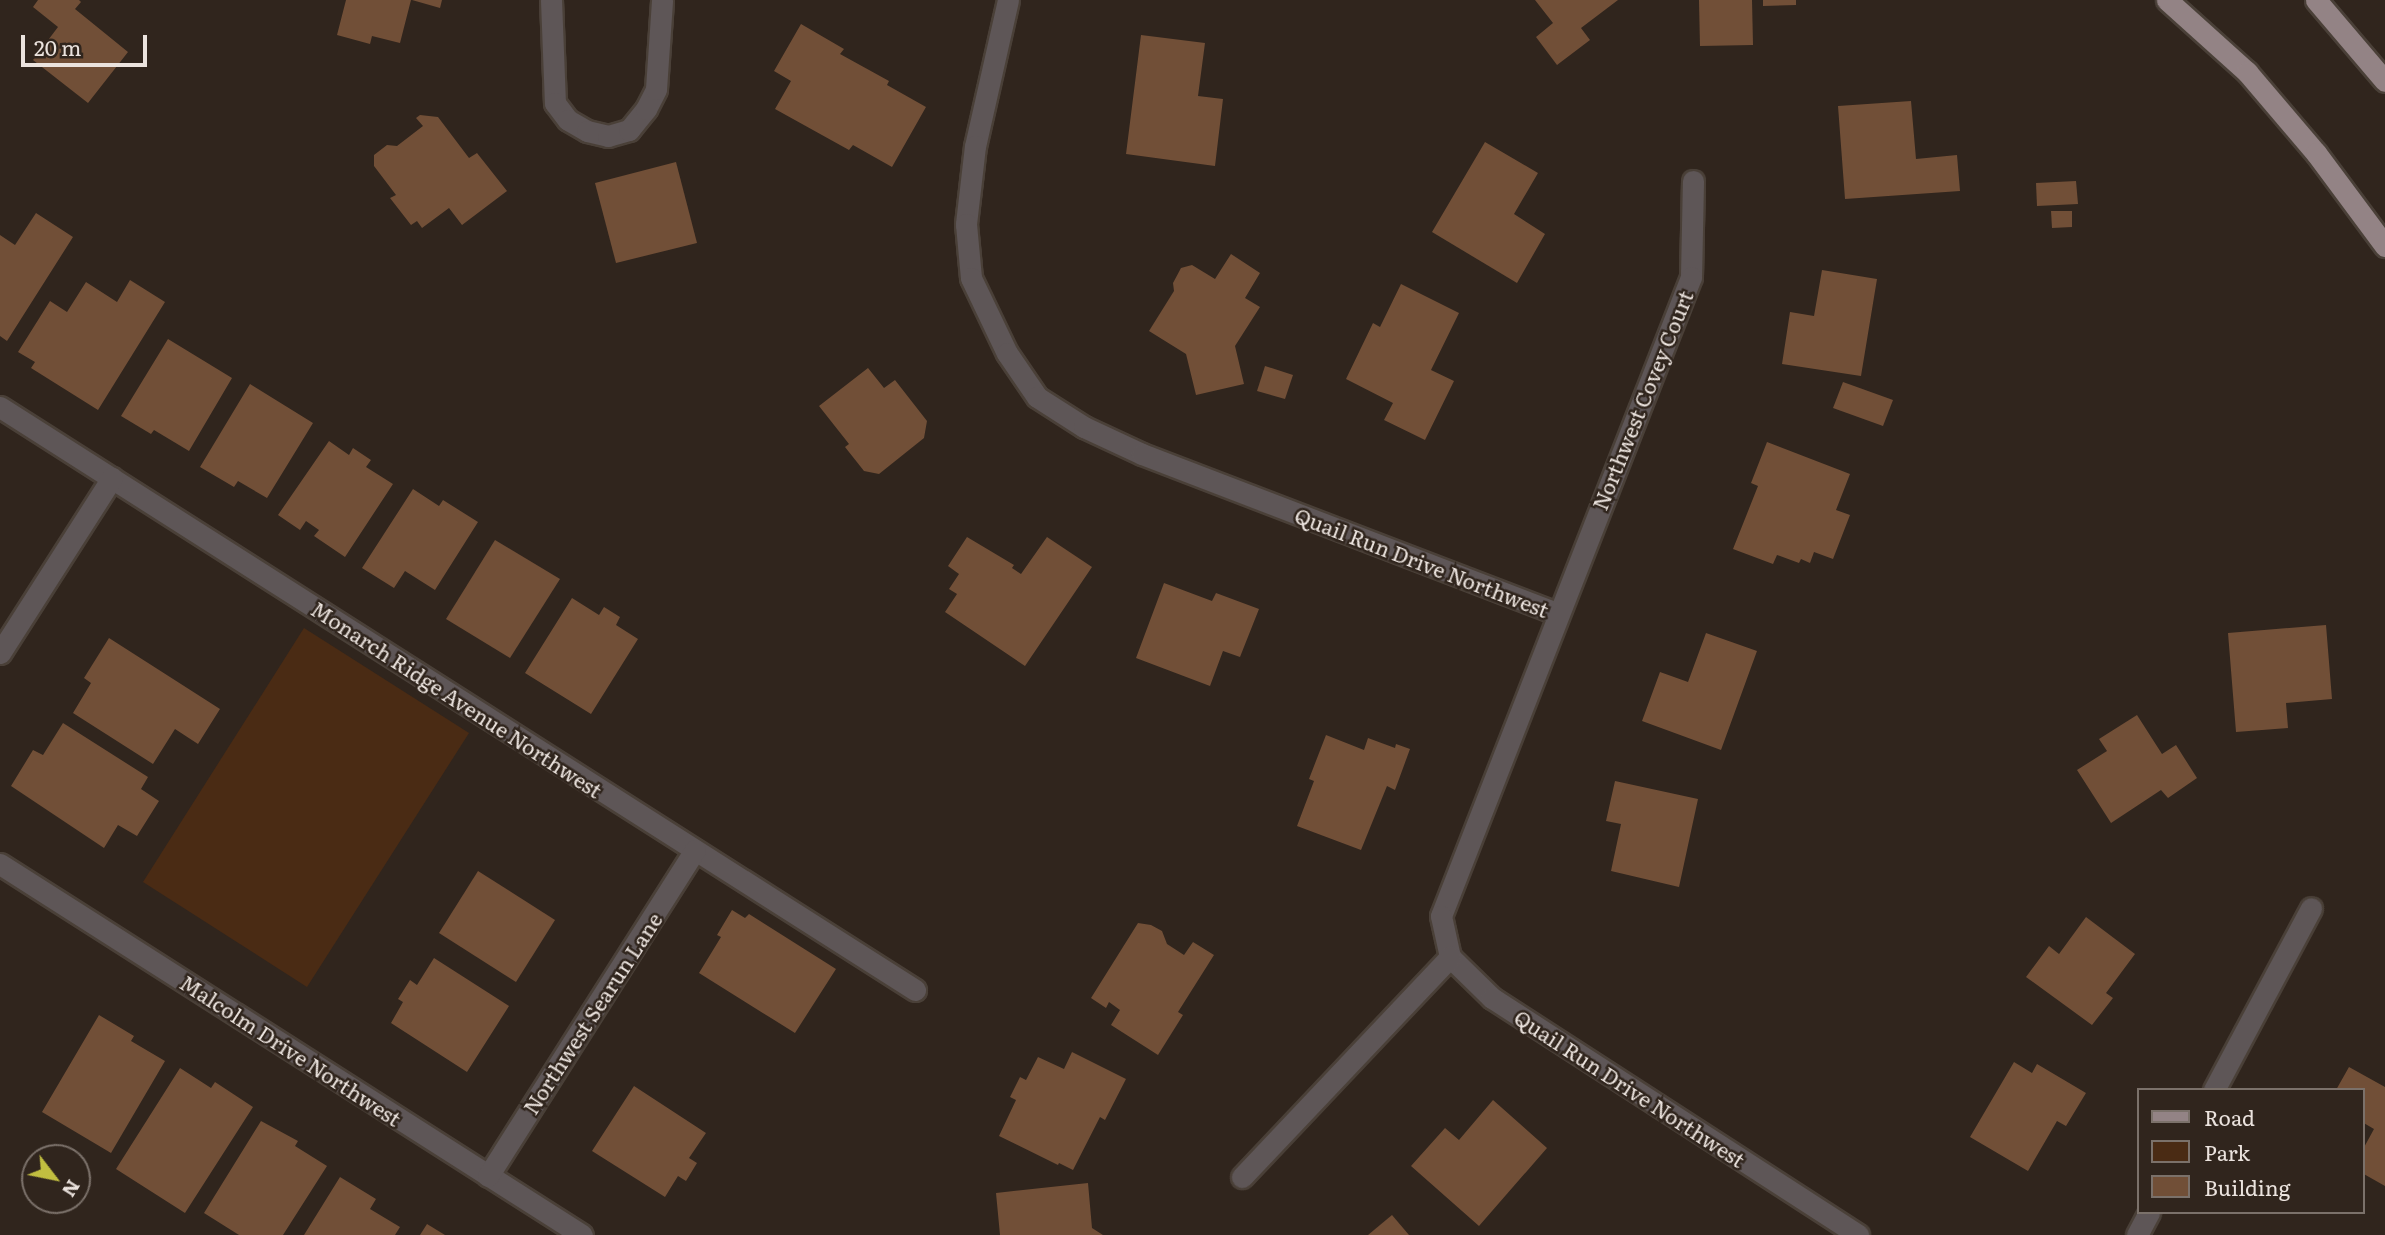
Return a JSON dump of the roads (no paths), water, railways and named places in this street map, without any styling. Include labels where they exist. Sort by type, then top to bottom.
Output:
[{"type":"main road","points":[[2167,0],[2247,72],[2316,153],[2385,246]]},
{"type":"main road","points":[[2316,0],[2385,81]]},
{"type":"street","points":[[551,0],[555,103],[568,120],[587,131],[608,136],[629,130],[646,109],[656,89],[662,0]]},
{"type":"street","name":"Quail Run Drive Northwest","points":[[1008,0],[975,146],[966,225],[971,278],[1007,353],[1037,397],[1084,427],[1142,454],[1558,613],[1441,916],[1450,957],[1492,998],[1858,1235]]},
{"type":"street","name":"Northwest Covey Court","points":[[1558,613],[1691,277],[1693,181]]},
{"type":"street","name":"Monarch Ridge Avenue Northwest","points":[[0,407],[915,990]]},
{"type":"street","points":[[0,653],[112,478]]},
{"type":"street","name":"Northwest Searun Lane","points":[[488,1175],[695,850]]},
{"type":"street","name":"Malcolm Drive Northwest","points":[[0,864],[582,1235]]},
{"type":"street","points":[[2215,1088],[2311,908]]},
{"type":"street","points":[[1242,1177],[1450,957]]},
{"type":"street","points":[[2137,1235],[2148,1214]]}]
